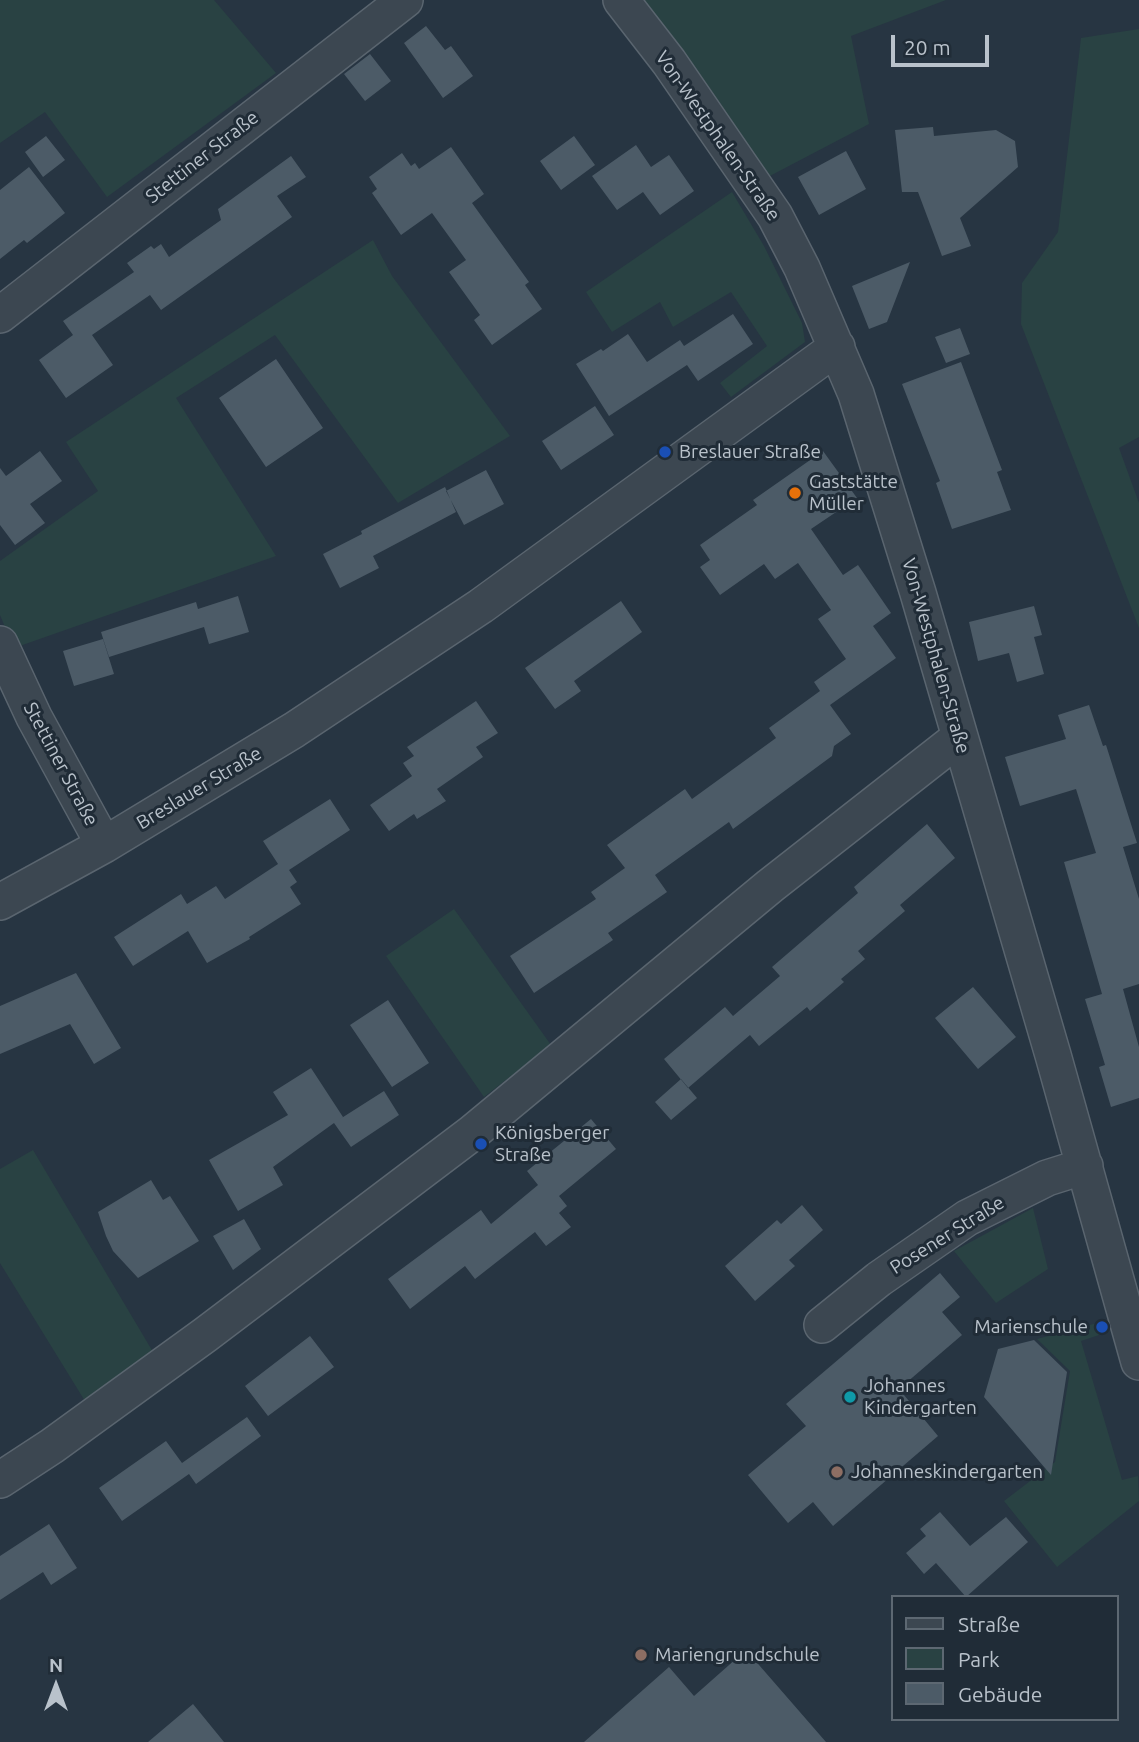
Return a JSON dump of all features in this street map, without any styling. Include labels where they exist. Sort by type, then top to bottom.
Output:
[{"type":"street","name":"Stettiner Straße","points":[[0,315],[405,0]]},
{"type":"street","name":"Von-Westphalen-Straße","points":[[621,0],[669,62],[775,216],[802,268],[837,347],[877,456],[1085,1166],[1139,1362]]},
{"type":"street","name":"Breslauer Straße","points":[[0,902],[104,845],[294,730],[481,606],[837,347]]},
{"type":"street","name":"Stettiner Straße","points":[[0,644],[34,717],[104,845]]},
{"type":"street","points":[[0,1480],[205,1335],[472,1133],[770,886],[960,737]]},
{"type":"street","name":"Posener Straße","points":[[822,1325],[879,1279],[967,1218],[1030,1186],[1085,1166]]},
{"type":"green space","points":[[0,0],[214,0],[276,73],[107,197],[45,112],[0,143]]},
{"type":"green space","points":[[642,0],[946,0],[851,36],[869,124],[766,178]]},
{"type":"green space","points":[[1139,29],[1139,437],[1119,448],[1139,503],[1139,628],[1021,324],[1022,283],[1058,232],[1081,38]]},
{"type":"green space","points":[[732,192],[764,246],[802,323],[805,342],[731,397],[720,383],[767,346],[731,292],[673,327],[660,302],[612,332],[586,292]]},
{"type":"green space","points":[[373,240],[392,276],[510,436],[398,503],[275,335],[176,398],[276,556],[14,648],[0,615],[0,561],[98,491],[66,442]]},
{"type":"green space","points":[[454,909],[551,1045],[484,1097],[386,956]]},
{"type":"green space","points":[[33,1150],[156,1357],[88,1406],[0,1263],[0,1169]]},
{"type":"green space","points":[[1033,1208],[1048,1269],[996,1303],[954,1251]]},
{"type":"green space","points":[[1097,1323],[1099,1335],[1081,1341],[1122,1480],[1138,1476],[1139,1501],[1057,1567],[1004,1501],[1055,1462],[1070,1371],[1037,1339]]},
{"type":"building","points":[[426,26],[445,50],[451,46],[473,76],[443,98],[404,43]]},
{"type":"building","points":[[370,54],[391,81],[365,101],[344,74]]},
{"type":"building","points":[[933,127],[934,136],[996,130],[1015,141],[1018,167],[960,218],[971,246],[942,256],[918,192],[902,192],[895,130]]},
{"type":"building","points":[[46,136],[65,160],[43,177],[25,152]]},
{"type":"building","points":[[574,136],[595,165],[561,190],[540,161]]},
{"type":"building","points":[[636,145],[651,167],[669,155],[694,191],[660,215],[643,192],[617,210],[592,176]]},
{"type":"building","points":[[451,147],[484,194],[472,203],[529,282],[525,285],[542,309],[492,345],[474,320],[480,315],[449,272],[466,260],[432,213],[401,235],[372,193],[377,189],[369,177],[402,153],[411,166],[415,163],[419,169]]},
{"type":"building","points":[[846,151],[866,189],[819,215],[798,177]]},
{"type":"building","points":[[291,156],[306,177],[277,196],[292,217],[161,310],[150,295],[92,335],[113,365],[66,398],[39,360],[73,335],[63,321],[134,272],[127,263],[151,246],[154,249],[161,244],[169,257],[221,220],[218,209]]},
{"type":"building","points":[[29,167],[65,213],[27,243],[24,240],[0,259],[0,190]]},
{"type":"building","points":[[910,262],[887,322],[869,329],[852,286]]},
{"type":"building","points":[[733,314],[753,344],[698,381],[687,365],[609,416],[576,364],[601,349],[603,351],[628,334],[647,362],[680,340],[684,346]]},
{"type":"building","points":[[960,328],[970,354],[946,363],[935,337]]},
{"type":"building","points":[[276,359],[323,428],[266,467],[219,398]]},
{"type":"building","points":[[961,362],[1002,470],[997,472],[1011,510],[952,529],[936,483],[940,481],[902,384]]},
{"type":"building","points":[[595,406],[614,435],[561,470],[542,441]]},
{"type":"building","points":[[40,451],[62,481],[30,504],[45,523],[15,545],[0,525],[0,468],[6,476]]},
{"type":"building","points":[[823,451],[857,498],[811,529],[843,575],[858,565],[891,613],[873,626],[896,658],[830,705],[851,734],[834,746],[832,756],[733,829],[729,822],[655,875],[667,892],[608,933],[613,940],[534,993],[510,956],[596,899],[591,892],[625,868],[607,845],[685,789],[692,799],[776,738],[769,728],[820,691],[814,682],[846,659],[818,619],[831,610],[798,563],[775,579],[764,564],[720,595],[700,567],[710,560],[700,545],[757,505],[753,500]]},
{"type":"building","points":[[486,470],[504,504],[464,525],[446,491]]},
{"type":"building","points":[[445,487],[456,512],[373,556],[379,568],[340,588],[323,554]]},
{"type":"building","points":[[238,596],[249,632],[209,644],[204,627],[109,657],[101,632],[196,602],[198,609]]},
{"type":"building","points":[[621,601],[642,632],[574,681],[581,691],[555,709],[525,668]]},
{"type":"building","points":[[1034,606],[1042,635],[1034,637],[1044,674],[1017,682],[1009,653],[978,661],[969,622]]},
{"type":"building","points":[[103,639],[114,674],[74,686],[63,651]]},
{"type":"building","points":[[476,701],[498,733],[476,747],[483,757],[437,789],[446,801],[417,819],[414,814],[389,831],[370,805],[412,776],[403,763],[414,756],[407,747]]},
{"type":"building","points":[[1089,705],[1103,746],[1106,745],[1137,843],[1123,847],[1139,899],[1139,984],[1123,989],[1139,1047],[1139,1098],[1111,1107],[1099,1067],[1105,1065],[1085,999],[1102,994],[1064,862],[1096,853],[1076,789],[1020,806],[1005,757],[1066,739],[1058,715]]},
{"type":"building","points":[[330,799],[350,830],[289,870],[297,882],[290,887],[301,904],[249,937],[250,939],[207,963],[188,931],[133,966],[114,937],[181,894],[187,904],[216,886],[225,899],[278,864],[263,841]]},
{"type":"building","points":[[927,824],[955,858],[900,905],[905,911],[858,951],[865,959],[841,979],[844,982],[810,1011],[807,1007],[759,1046],[750,1035],[688,1088],[664,1059],[725,1007],[733,1016],[780,976],[772,967],[858,893],[854,887]]},
{"type":"building","points":[[76,973],[121,1048],[94,1064],[70,1024],[0,1054],[0,1006]]},
{"type":"building","points":[[973,987],[1016,1037],[978,1069],[935,1018]]},
{"type":"building","points":[[388,1000],[429,1063],[392,1087],[350,1025]]},
{"type":"building","points":[[311,1068],[343,1117],[340,1119],[384,1091],[399,1115],[351,1147],[334,1123],[273,1167],[283,1185],[238,1211],[209,1160],[288,1115],[273,1092]]},
{"type":"building","points":[[681,1079],[697,1098],[671,1120],[655,1102]]},
{"type":"building","points":[[591,1119],[616,1149],[559,1196],[567,1206],[559,1213],[571,1227],[546,1246],[535,1232],[475,1279],[465,1266],[410,1309],[388,1279],[481,1210],[491,1224],[538,1185],[527,1171]]},
{"type":"building","points":[[151,1180],[163,1200],[170,1196],[199,1241],[138,1278],[113,1251],[98,1212]]},
{"type":"building","points":[[802,1205],[823,1230],[789,1260],[795,1266],[755,1301],[725,1266],[777,1220],[781,1224]]},
{"type":"building","points":[[244,1219],[261,1249],[233,1270],[213,1236]]},
{"type":"building","name":"Johannes Kindergarten","points":[[940,1273],[960,1297],[942,1312],[962,1335],[899,1389],[938,1436],[833,1526],[813,1502],[788,1523],[748,1475],[806,1426],[786,1404]]},
{"type":"building","points":[[310,1336],[334,1367],[268,1416],[245,1386]]},
{"type":"building","points":[[1034,1340],[1067,1372],[1051,1475],[984,1397],[998,1349]]},
{"type":"building","points":[[247,1417],[261,1436],[196,1484],[189,1474],[122,1521],[99,1488],[166,1441],[182,1463]]},
{"type":"building","points":[[940,1512],[970,1546],[1006,1517],[1028,1542],[968,1595],[964,1595],[936,1563],[924,1574],[906,1553],[926,1536],[920,1529]]},
{"type":"building","points":[[49,1524],[77,1568],[51,1585],[43,1572],[0,1600],[0,1556]]},
{"type":"building","name":"Mariengrundschule","points":[[746,1650],[826,1742],[584,1742],[669,1667],[694,1696]]},
{"type":"building","points":[[193,1704],[224,1742],[148,1742]]},
{"type":"place","name":"Breslauer Straße","points":[[665,452]]},
{"type":"place","name":"Gaststätte Müller","points":[[795,493]]},
{"type":"place","name":"Königsberger Straße","points":[[481,1144]]},
{"type":"place","name":"Marienschule","points":[[1102,1327]]},
{"type":"place","name":"Johannes Kindergarten","points":[[850,1397]]},
{"type":"place","name":"Johanneskindergarten","points":[[837,1472]]},
{"type":"place","name":"Mariengrundschule","points":[[641,1655]]}]
